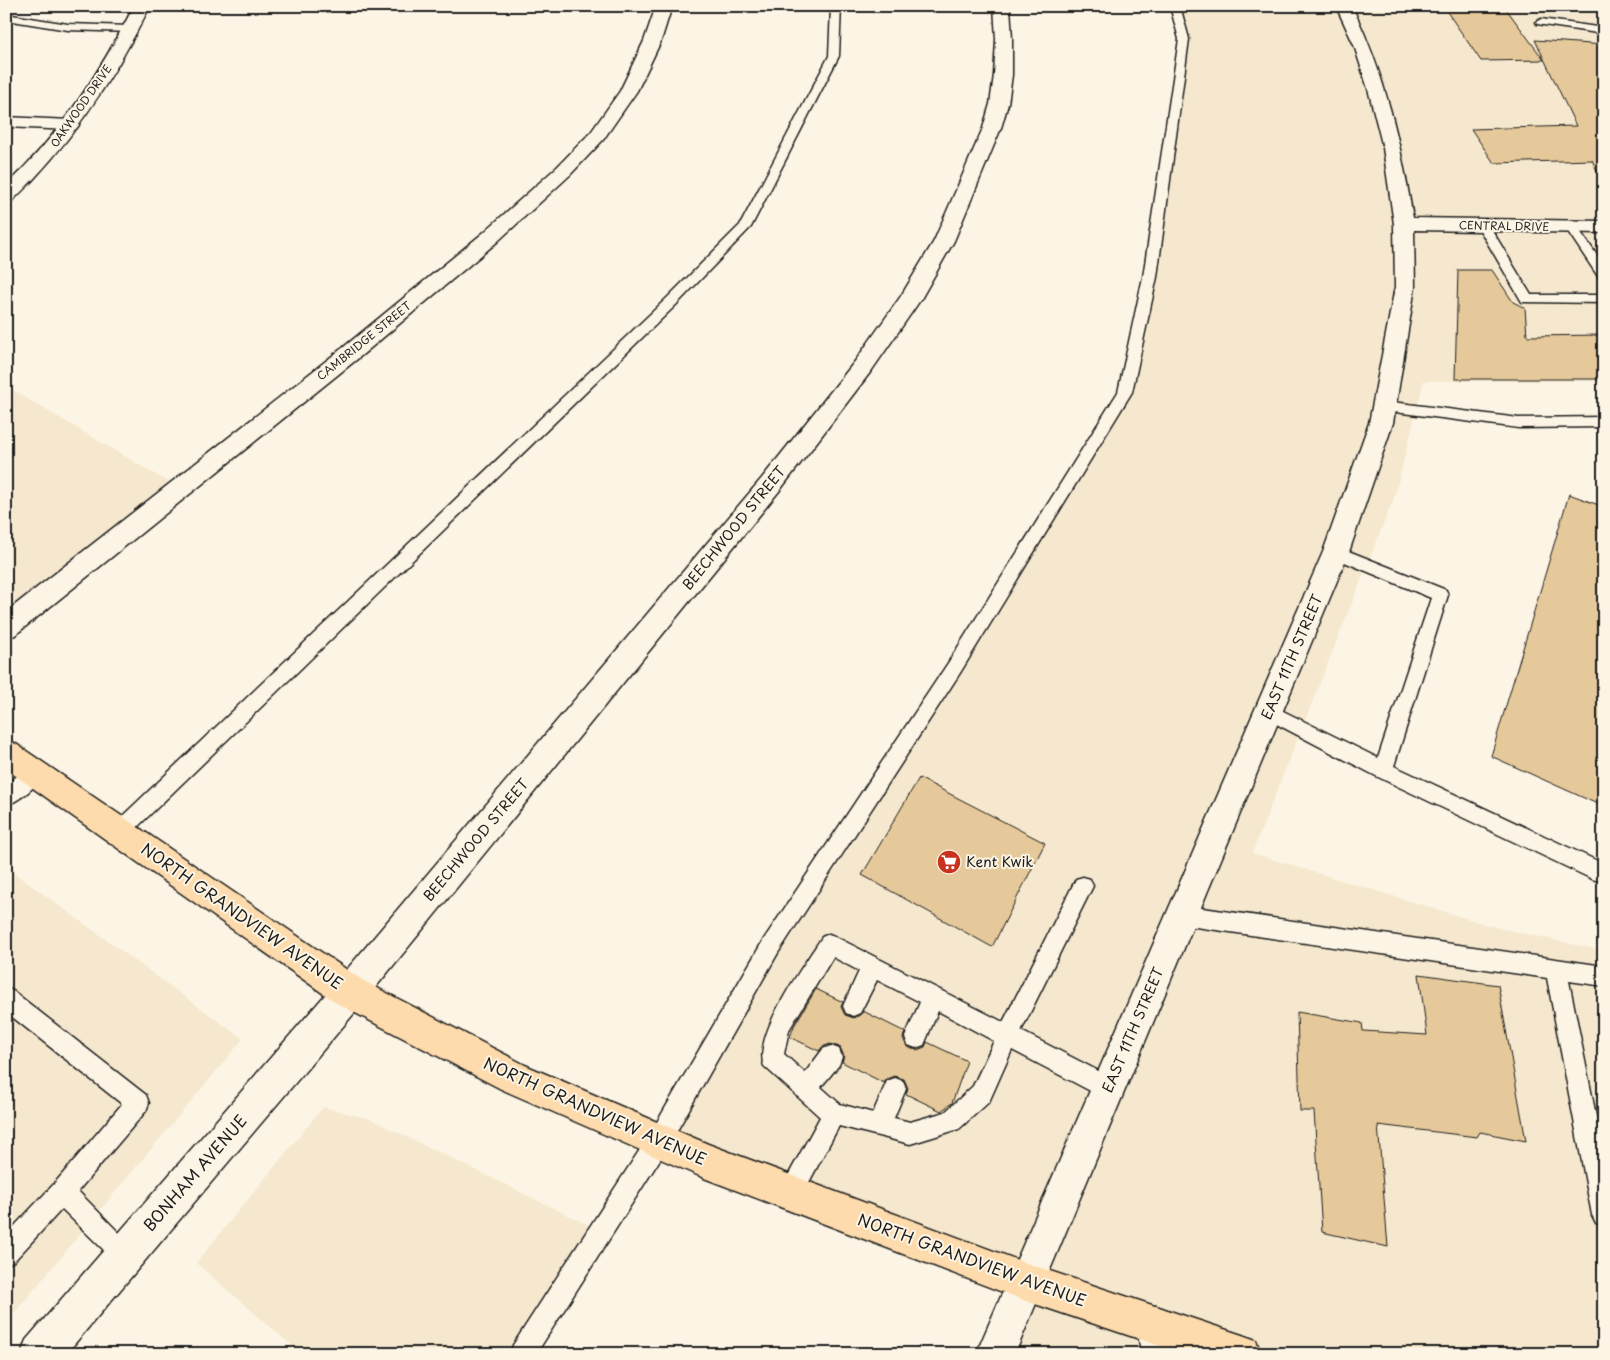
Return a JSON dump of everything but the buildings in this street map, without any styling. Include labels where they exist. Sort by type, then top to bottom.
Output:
[{"type":"main road","name":"NORTH GRANDVIEW AVENUE","points":[[6,753],[350,992],[513,1077],[658,1142],[1026,1282],[1158,1339],[1242,1354]]},
{"type":"street","name":"OAKWOOD DRIVE","points":[[6,196],[52,149],[70,125],[104,76],[142,6]]},
{"type":"street","name":"CAMBRIDGE STREET","points":[[6,627],[462,262],[564,170],[597,136],[622,101],[646,58],[664,6]]},
{"type":"street","name":"BEECHWOOD STREET","points":[[350,992],[771,484],[864,365],[910,299],[944,241],[992,128],[1003,75],[1004,39],[1002,6]]},
{"type":"street","name":"EAST 11TH STREET","points":[[995,1354],[1270,712],[1336,552],[1381,423],[1404,287],[1404,224],[1392,148],[1377,89],[1362,45],[1344,6]]},
{"type":"street","points":[[6,122],[70,125]]},
{"type":"street","name":"CENTRAL DRIVE","points":[[1404,224],[1604,227]]},
{"type":"street","name":"BONHAM AVENUE","points":[[40,1354],[350,992]]},
{"type":"lane","points":[[120,831],[672,301],[745,227],[834,56],[836,6]]},
{"type":"lane","points":[[522,1354],[658,1142],[771,946],[954,668],[1125,392],[1150,277],[1182,57],[1184,39],[1175,6]]},
{"type":"lane","points":[[6,18],[46,26],[80,29],[131,29]]},
{"type":"lane","points":[[1541,22],[1604,31]]},
{"type":"lane","points":[[1483,225],[1527,298],[1604,299]]},
{"type":"lane","points":[[1571,227],[1604,275]]},
{"type":"lane","points":[[1384,406],[1519,423],[1604,422]]},
{"type":"lane","points":[[1336,552],[1440,594],[1383,770]]},
{"type":"lane","points":[[1270,712],[1383,770],[1599,872]]},
{"type":"lane","points":[[6,797],[34,774]]},
{"type":"lane","points":[[1083,886],[1007,1036],[981,1094],[951,1121],[910,1133],[834,1114],[772,1058],[779,1026],[829,944],[872,967],[933,998],[1007,1036],[1108,1088]]},
{"type":"lane","points":[[1182,915],[1604,976]]},
{"type":"lane","points":[[853,1006],[872,967]]},
{"type":"lane","points":[[1556,970],[1604,1215]]},
{"type":"lane","points":[[6,998],[138,1103],[62,1192],[6,1253]]},
{"type":"lane","points":[[916,1037],[933,998]]},
{"type":"lane","points":[[806,1089],[831,1057]]},
{"type":"lane","points":[[879,1126],[894,1089]]},
{"type":"lane","points":[[791,1193],[834,1114]]},
{"type":"lane","points":[[62,1192],[125,1255]]},
{"type":"shaded area","points":[[1178,6],[1604,6],[1604,381],[1424,381],[1394,498],[1252,853],[1498,928],[1604,951],[1604,1354],[1241,1354],[1156,1325],[1160,1354],[997,1354],[1025,1282],[658,1142],[1122,400],[1187,29]]},
{"type":"shaded area","points":[[6,386],[180,489],[6,625]]},
{"type":"shaded area","points":[[6,867],[243,1039],[6,1323]]},
{"type":"shaded area","points":[[323,1107],[370,1119],[595,1228],[512,1354],[302,1354],[196,1263]]},
{"type":"place","name":"Kent Kwik","points":[[949,862]]}]
